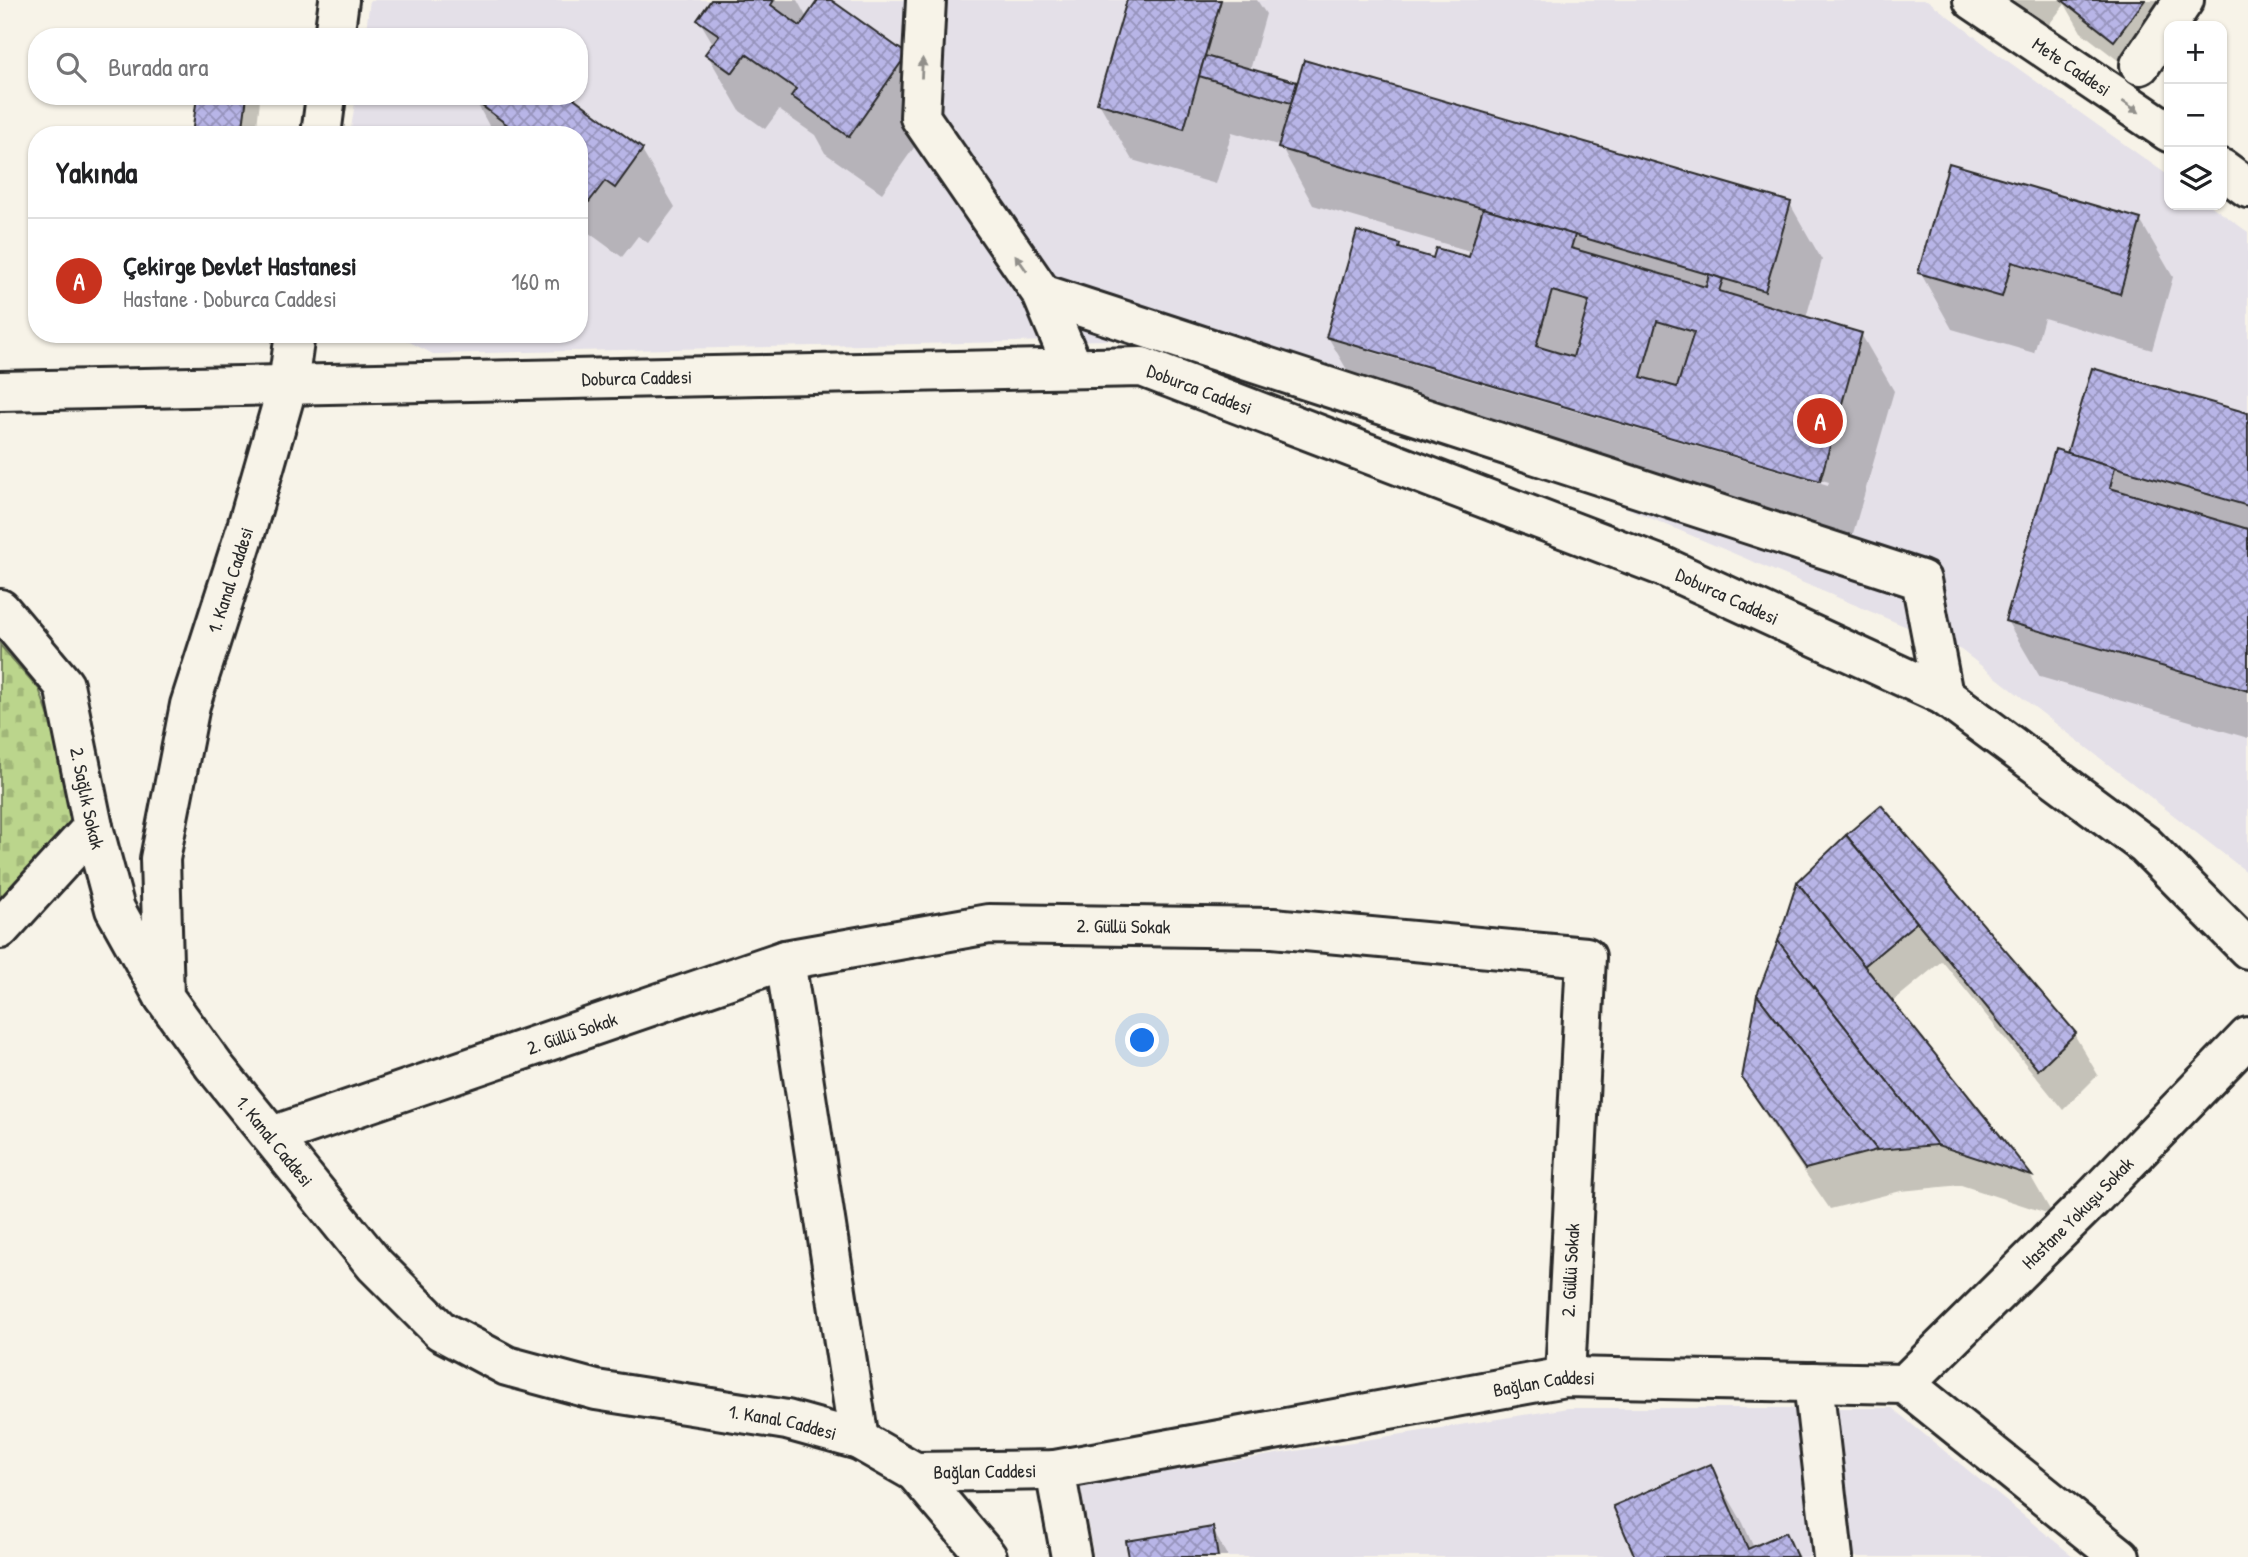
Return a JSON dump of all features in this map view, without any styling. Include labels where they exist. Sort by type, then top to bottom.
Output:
[{"type":"street","points":[[335,28],[339,0]]},
{"type":"street","points":[[926,0],[920,117],[1042,294],[1073,368]]},
{"type":"street","name":"Mete Caddesi","points":[[1973,0],[2164,129]]},
{"type":"street","points":[[2140,65],[2184,0]]},
{"type":"street","points":[[322,126],[325,105]]},
{"type":"street","points":[[2227,173],[2248,188]]},
{"type":"street","points":[[1042,294],[1921,580],[1943,695]]},
{"type":"street","name":"1. Kanal Caddesi","points":[[294,343],[288,384],[247,527],[190,705],[160,859],[164,997],[214,1066],[375,1265],[441,1331],[507,1366],[596,1390],[787,1420],[859,1440],[915,1472],[987,1557]]},
{"type":"street","name":"Doburca Caddesi","points":[[0,391],[1142,367],[1662,566],[1943,695],[2145,845],[2248,949]]},
{"type":"street","name":"2. Sağlık Sokak","points":[[0,609],[65,685],[93,827],[115,909],[164,997]]},
{"type":"street","points":[[0,929],[93,827]]},
{"type":"street","name":"2. Güllü Sokak","points":[[272,1136],[785,960],[989,924],[1273,928],[1586,957],[1564,1377]]},
{"type":"street","points":[[785,960],[859,1440]]},
{"type":"street","name":"Hastane Yokuşu Sokak","points":[[1905,1384],[2092,1199],[2248,1037]]},
{"type":"street","name":"Bağlan Caddesi","points":[[915,1472],[1055,1470],[1564,1377],[1905,1384]]},
{"type":"street","points":[[1813,1382],[1833,1557]]},
{"type":"street","points":[[1905,1384],[2120,1557]]},
{"type":"street","points":[[1055,1470],[1071,1557]]},
{"type":"shaded area","points":[[370,0],[1927,0],[2164,172],[2164,210],[2217,210],[2248,232],[2248,873],[1961,650],[1582,489],[1158,339],[433,354],[412,343],[588,343],[588,126],[351,126],[355,105],[588,105],[588,28],[366,28]]},
{"type":"shaded area","points":[[1568,1408],[1892,1408],[2074,1557],[1094,1557],[1080,1485]]},
{"type":"green space","points":[[0,645],[39,689],[82,810],[0,903]]},
{"type":"building","points":[[711,0],[774,0],[771,5],[800,26],[818,0],[831,0],[907,54],[849,137],[791,96],[796,89],[746,54],[732,73],[705,54],[719,35],[697,20]]},
{"type":"building","points":[[1127,0],[1221,0],[1184,129],[1097,103]]},
{"type":"building","points":[[2062,0],[2145,0],[2114,41]]},
{"type":"building","points":[[1205,56],[1297,82],[1291,103],[1199,76]]},
{"type":"building","points":[[1304,60],[1791,202],[1765,291],[1278,148]]},
{"type":"building","points":[[196,105],[246,105],[243,126],[193,126]]},
{"type":"building","points":[[481,105],[583,105],[643,149],[615,188],[605,181],[589,202],[588,126],[509,126]]},
{"type":"building","points":[[1949,163],[2141,219],[2120,294],[2012,262],[2002,297],[1918,273]]},
{"type":"building","points":[[1483,208],[1575,235],[1571,248],[1706,287],[1709,274],[1723,279],[1719,291],[1862,333],[1820,481],[1326,337],[1357,231],[1400,244],[1399,248],[1433,258],[1436,248],[1469,257]],"holes":[[[1552,291],[1589,301],[1573,357],[1536,346]],[[1657,321],[1694,332],[1677,387],[1641,377]]]},
{"type":"building","points":[[2092,368],[2248,413],[2248,506],[2067,453]]},
{"type":"building","points":[[2055,449],[2115,467],[2110,488],[2248,529],[2248,691],[2005,621]]},
{"type":"building","points":[[1881,805],[2076,1033],[2038,1070],[1846,835]]},
{"type":"building","points":[[1846,835],[1917,922],[1864,966],[1797,882]]},
{"type":"building","points":[[1797,882],[2032,1176],[1937,1145],[1778,941]]},
{"type":"building","points":[[1778,941],[1937,1145],[1877,1150],[1757,995]]},
{"type":"building","points":[[1757,995],[1877,1150],[1805,1169],[1742,1078]]},
{"type":"building","points":[[1711,1464],[1748,1549],[1786,1532],[1797,1557],[1635,1557],[1613,1506]]},
{"type":"building","points":[[1213,1527],[1218,1557],[1129,1557],[1126,1541]]},
{"type":"place","name":"Çekirge Devlet Hastanesi","points":[[1820,421]]}]
